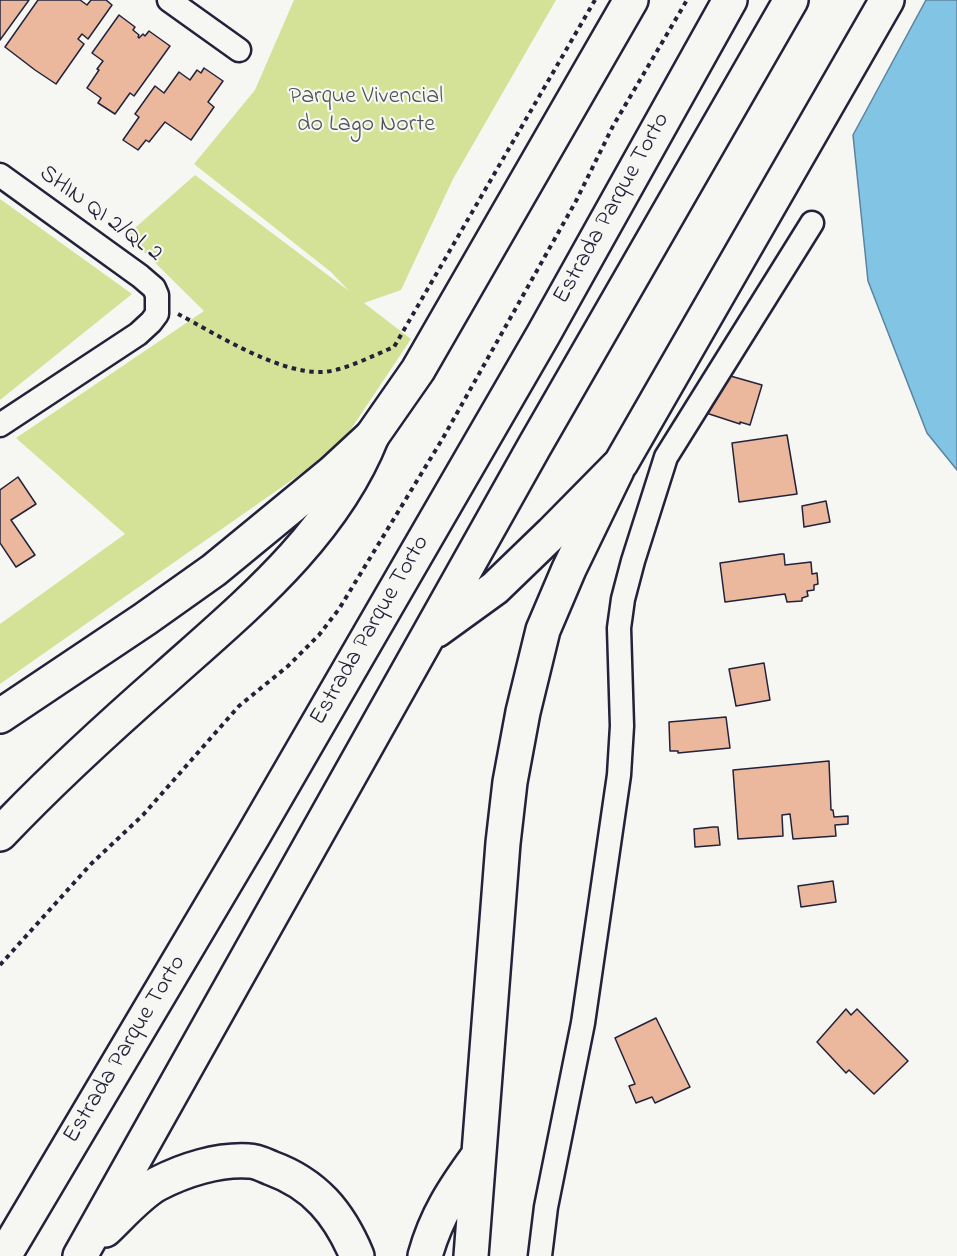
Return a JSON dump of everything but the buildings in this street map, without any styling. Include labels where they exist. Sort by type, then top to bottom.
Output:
[{"type":"main road","points":[[0,716],[214,570],[332,473],[372,436],[418,370],[631,0]]},
{"type":"main road","name":"Estrada Parque Torto","points":[[4,1256],[253,836],[526,365],[730,0]]},
{"type":"main road","name":"Estrada Parque Torto","points":[[81,1253],[534,447],[791,0]]},
{"type":"main road","points":[[471,1256],[503,843],[510,782],[523,712],[543,630],[569,569],[621,463],[887,0]]},
{"type":"main road","points":[[0,834],[124,714],[253,600],[300,549],[331,510],[362,462],[372,436]]},
{"type":"main road","points":[[429,636],[495,588],[621,463]]},
{"type":"main road","points":[[425,1256],[437,1221],[451,1194],[478,1156]]},
{"type":"main road","points":[[81,1253],[154,1185],[216,1162],[251,1161],[286,1173],[319,1196],[345,1228],[357,1256]]},
{"type":"street","points":[[169,0],[239,50]]},
{"type":"street","name":"SHIN QI 2/QL 2","points":[[0,175],[140,276],[154,288],[158,303]]},
{"type":"street","points":[[540,1256],[546,1208],[583,1023],[619,775],[622,726],[619,628],[623,599],[666,457],[812,224]]},
{"type":"street","points":[[0,425],[138,334],[157,314],[158,303]]},
{"type":"path","points":[[158,303],[277,365],[320,372],[335,370],[394,347],[595,0]]},
{"type":"path","points":[[0,965],[91,864],[143,815],[238,706],[288,666],[319,635],[339,609],[443,438],[576,201],[613,126],[687,0]]},
{"type":"green space","name":"Parque Vivencial do Lago Norte","points":[[294,0],[556,0],[453,179],[401,290],[364,303],[411,339],[339,447],[0,684],[0,624],[125,534],[16,438],[204,311],[127,235],[195,175],[349,291],[331,272],[194,164],[255,90]]},
{"type":"green space","points":[[0,199],[132,294],[0,400]]},
{"type":"water","points":[[926,0],[957,0],[957,470],[927,433],[868,281],[853,135]]}]
